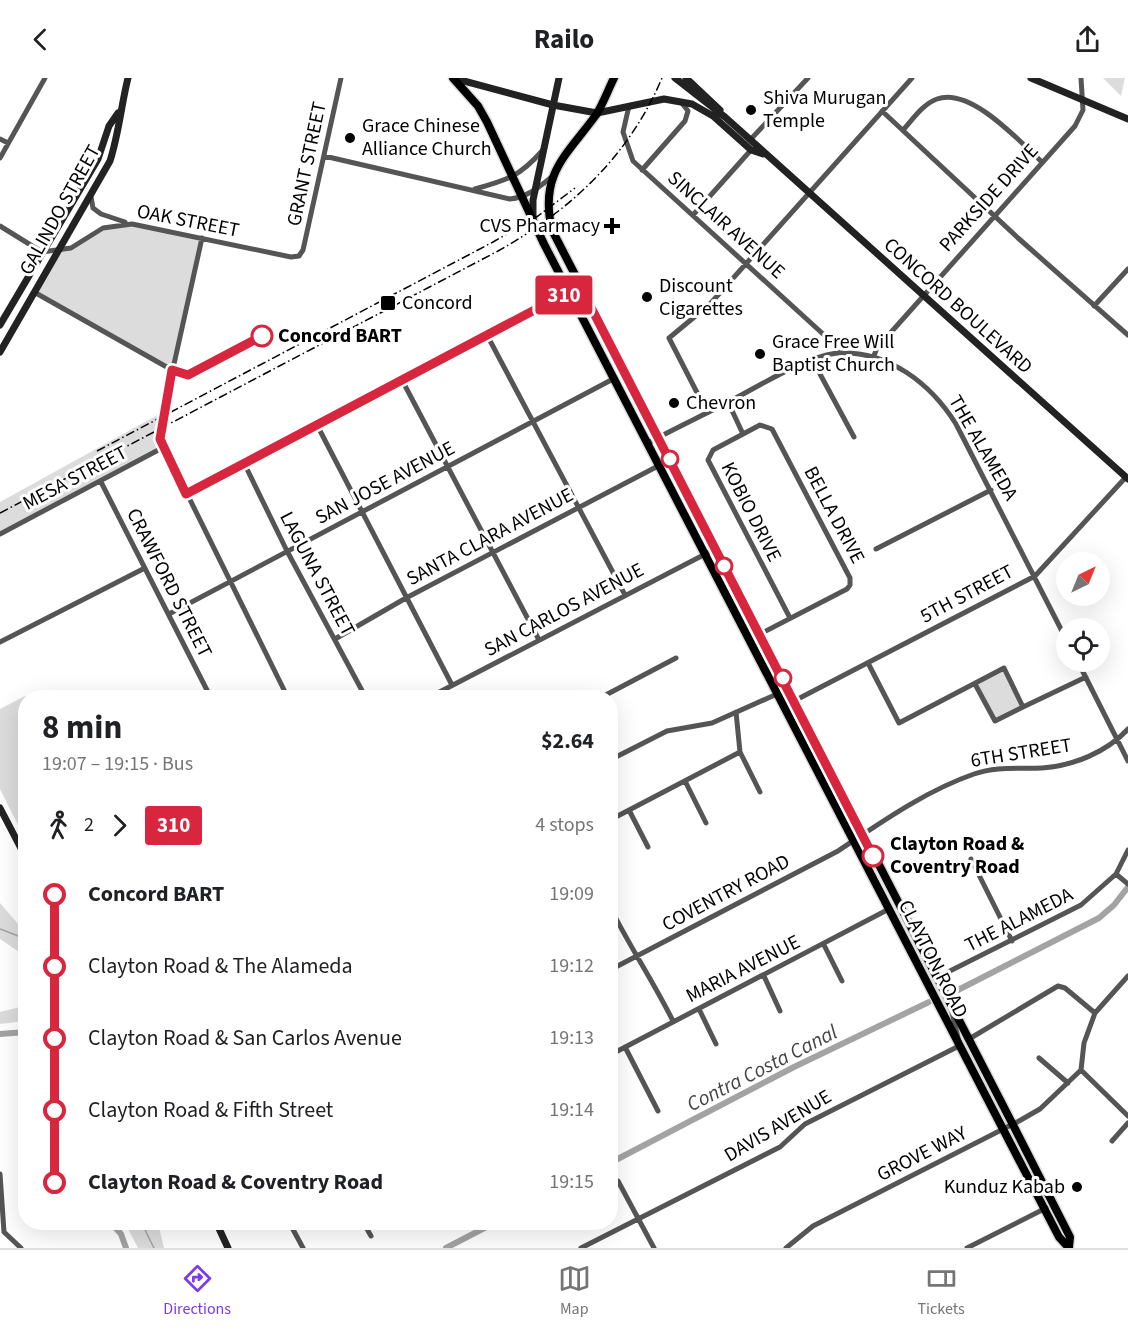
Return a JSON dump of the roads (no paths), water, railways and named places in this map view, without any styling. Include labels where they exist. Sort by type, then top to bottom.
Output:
[{"type":"main road","name":"CLAYTON ROAD","points":[[453,78],[482,114],[569,292],[777,694],[969,1039],[1070,1237],[1069,1247]]},
{"type":"main road","name":"CLAYTON ROAD","points":[[614,78],[597,113],[562,156],[553,176],[547,203],[552,230],[811,734],[889,909],[1044,1209],[1059,1237],[1069,1247]]},
{"type":"street","points":[[0,158],[45,78]]},
{"type":"street","name":"GALINDO STREET","points":[[0,352],[110,161],[120,130],[119,112],[128,78]]},
{"type":"street","name":"GRANT STREET","points":[[299,256],[303,250],[341,78]]},
{"type":"street","points":[[453,78],[553,105],[597,113],[664,99],[680,101],[686,106],[688,117],[642,170]]},
{"type":"street","points":[[533,218],[534,191],[559,78]]},
{"type":"street","name":"CONCORD BOULEVARD","points":[[675,78],[725,117],[808,194],[1127,478]]},
{"type":"street","name":"CONCORD BOULEVARD","points":[[686,78],[713,102],[725,117]]},
{"type":"street","points":[[750,140],[808,78]]},
{"type":"street","points":[[707,412],[669,338],[704,308],[912,78]]},
{"type":"street","points":[[1031,78],[1128,119]]},
{"type":"street","name":"PARKSIDE DRIVE","points":[[873,358],[878,348],[922,296],[1077,123],[1083,110],[1081,78]]},
{"type":"street","points":[[903,130],[931,102],[950,97],[990,115],[1042,162]]},
{"type":"street","name":"CONCORD BOULEVARD","points":[[680,101],[703,108],[751,150],[767,155]]},
{"type":"street","name":"SINCLAIR AVENUE","points":[[629,106],[623,132],[628,152],[642,170],[834,344],[838,353]]},
{"type":"street","points":[[882,111],[1128,335]]},
{"type":"street","name":"GALINDO STREET","points":[[0,325],[98,159],[109,126],[119,112]]},
{"type":"street","points":[[0,139],[8,143]]},
{"type":"street","points":[[475,189],[513,178],[525,170],[543,150]]},
{"type":"street","points":[[693,215],[751,150]]},
{"type":"street","points":[[324,156],[475,189],[499,197],[522,198],[553,176]]},
{"type":"street","points":[[91,197],[93,208],[101,214],[132,224]]},
{"type":"street","name":"OAK STREET","points":[[42,252],[71,248],[103,228],[132,224],[291,257],[299,256]]},
{"type":"street","points":[[0,226],[42,252]]},
{"type":"street","points":[[202,238],[172,370],[160,439],[284,690]]},
{"type":"street","points":[[1095,306],[1128,268]]},
{"type":"street","points":[[186,494],[580,286]]},
{"type":"street","points":[[34,292],[172,370]]},
{"type":"street","points":[[10,335],[4,327],[16,297]]},
{"type":"street","points":[[488,335],[625,595]]},
{"type":"street","name":"THE ALAMEDA","points":[[648,443],[800,365],[838,353],[873,358],[902,369],[932,392],[956,424],[1056,619]]},
{"type":"street","points":[[818,360],[819,374],[854,437]]},
{"type":"street","name":"SAN JOSE AVENUE","points":[[169,614],[615,378]]},
{"type":"street","points":[[402,380],[539,640]]},
{"type":"street","points":[[728,402],[743,434]]},
{"type":"street","points":[[317,425],[452,685]]},
{"type":"street","name":"BELLA DRIVE","points":[[743,434],[760,425],[772,429],[850,578],[850,585],[847,589],[760,634]]},
{"type":"street","name":"KOBIO DRIVE","points":[[743,434],[713,450],[708,460],[790,618]]},
{"type":"street","name":"MESA STREET","points":[[0,534],[164,447]]},
{"type":"street","name":"LAGUNA STREET","points":[[244,463],[287,551],[362,690]]},
{"type":"street","name":"SANTA CLARA AVENUE","points":[[335,639],[406,598],[660,465]]},
{"type":"street","name":"5TH STREET","points":[[794,701],[1035,576],[1127,478]]},
{"type":"street","name":"CRAWFORD STREET","points":[[101,482],[143,569],[169,614],[207,690]]},
{"type":"street","points":[[876,549],[991,490]]},
{"type":"street","name":"SAN CARLOS AVENUE","points":[[443,690],[715,549]]},
{"type":"street","points":[[0,642],[143,569]]},
{"type":"street","points":[[765,645],[765,657],[778,683],[777,694]]},
{"type":"street","points":[[615,690],[676,658]]},
{"type":"street","points":[[868,663],[899,723],[1004,668],[1023,707]]},
{"type":"street","points":[[1083,672],[1128,761]]},
{"type":"street","points":[[975,684],[995,721],[1086,677]]},
{"type":"street","points":[[618,756],[667,731],[712,723],[777,694],[786,698],[800,725],[811,734]]},
{"type":"street","points":[[736,712],[740,752],[760,792]]},
{"type":"street","name":"6TH STREET","points":[[858,836],[949,785],[976,773],[1007,768],[1064,764],[1081,759],[1118,740],[1128,729]]},
{"type":"street","points":[[618,816],[740,752]]},
{"type":"street","points":[[685,781],[705,823]]},
{"type":"street","points":[[0,808],[18,843]]},
{"type":"street","points":[[629,810],[648,847]]},
{"type":"street","name":"COVENTRY ROAD","points":[[618,966],[858,836]]},
{"type":"street","name":"THE ALAMEDA","points":[[936,978],[1081,906],[1116,874],[1128,850]]},
{"type":"street","points":[[971,859],[1012,941]]},
{"type":"street","points":[[1116,874],[1128,884]]},
{"type":"street","name":"MARIA AVENUE","points":[[618,1051],[889,909]]},
{"type":"street","points":[[618,923],[635,958],[644,965],[673,1021]]},
{"type":"street","points":[[824,945],[842,981]]},
{"type":"street","points":[[764,976],[780,1011]]},
{"type":"street","points":[[1128,976],[1095,1013],[1084,1043],[1081,1070],[1128,1116]]},
{"type":"street","points":[[969,1039],[1058,986],[1065,988],[1095,1013]]},
{"type":"street","points":[[950,1005],[951,1019],[960,1035],[959,1046],[965,1047],[977,1071],[990,1081]]},
{"type":"street","points":[[699,1009],[716,1044]]},
{"type":"street","name":"DAVIS AVENUE","points":[[618,1229],[780,1147],[806,1124],[959,1046]]},
{"type":"street","points":[[625,1047],[658,1111]]},
{"type":"street","points":[[1040,1058],[1068,1083]]},
{"type":"street","name":"GROVE WAY","points":[[786,1248],[813,1226],[1040,1109],[1081,1070]]},
{"type":"street","points":[[1112,1141],[1128,1123]]},
{"type":"street","points":[[0,1174],[4,1232],[21,1248]]},
{"type":"street","points":[[618,1181],[654,1248]]},
{"type":"street","points":[[968,1248],[1053,1205]]},
{"type":"street","points":[[220,1230],[228,1248]]},
{"type":"street","points":[[293,1230],[303,1248]]},
{"type":"street","points":[[367,1230],[370,1236]]},
{"type":"street","name":"DAVIS AVENUE","points":[[581,1248],[615,1230]]},
{"type":"waterway","name":"Contra Costa Canal","points":[[956,991],[1099,918],[1114,905],[1128,887]]},
{"type":"waterway","points":[[0,929],[18,936]]},
{"type":"waterway","name":"Contra Costa Canal","points":[[618,1159],[794,1067],[929,1002]]},
{"type":"waterway","name":"Contra Costa Canal","points":[[0,1034],[18,1033]]},
{"type":"waterway","name":"Contra Costa Canal","points":[[117,1230],[126,1248]]},
{"type":"waterway","points":[[145,1230],[154,1248]]},
{"type":"waterway","name":"Contra Costa Canal","points":[[446,1248],[481,1230]]},
{"type":"railway","points":[[0,513],[525,235],[573,199],[615,156],[633,132],[662,78]]},
{"type":"railway","points":[[97,451],[493,242],[538,216],[575,188]]},
{"type":"place","name":"Shiva Murugan Temple","points":[[751,110]]},
{"type":"place","name":"Grace Chinese Alliance Church","points":[[350,138]]},
{"type":"place","name":"CVS Pharmacy","points":[[612,226]]},
{"type":"place","name":"Discount Cigarettes","points":[[647,297]]},
{"type":"place","name":"Concord","points":[[388,303]]},
{"type":"place","name":"Concord BART","points":[[262,336]]},
{"type":"place","name":"Grace Free Will Baptist Church","points":[[760,354]]},
{"type":"place","name":"Chevron","points":[[674,403]]},
{"type":"place","name":"Clayton Road & Coventry Road","points":[[873,856]]},
{"type":"place","name":"Kunduz Kabab","points":[[1077,1187]]}]
